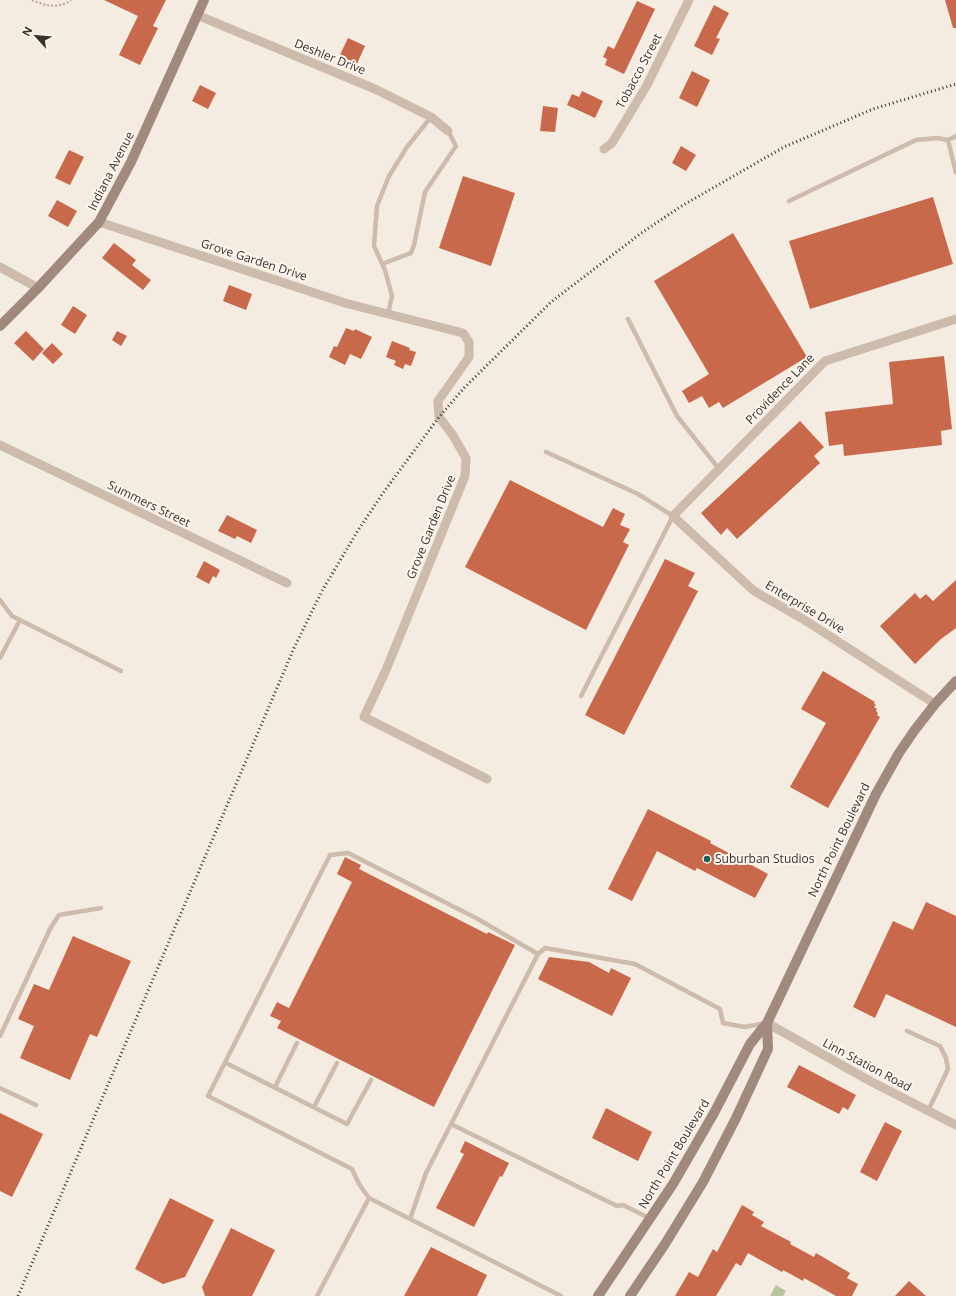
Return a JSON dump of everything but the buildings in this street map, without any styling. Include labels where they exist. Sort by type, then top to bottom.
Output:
[{"type":"main road","name":"Indiana Avenue","points":[[0,326],[38,288],[99,222],[131,162],[204,0]]},
{"type":"main road","name":"North Point Boulevard","points":[[598,1296],[651,1219],[693,1151],[750,1044],[767,1023],[876,794],[899,754],[936,704],[956,681]]},
{"type":"main road","name":"North Point Boulevard","points":[[630,1296],[681,1220],[703,1182],[733,1124],[768,1049],[767,1023]]},
{"type":"street","name":"Tobacco Street","points":[[604,149],[612,143],[647,85],[689,0]]},
{"type":"street","name":"Deshler Drive","points":[[197,16],[375,89],[431,117],[448,130]]},
{"type":"street","name":"Grove Garden Drive","points":[[99,222],[345,303],[462,333],[469,342],[469,357],[438,401],[439,417],[452,434],[466,458],[465,476],[386,670],[364,717],[487,779]]},
{"type":"street","points":[[0,267],[38,288]]},
{"type":"street","name":"Providence Lane","points":[[673,516],[825,360],[956,319]]},
{"type":"street","name":"Summers Street","points":[[0,445],[287,583]]},
{"type":"street","name":"Enterprise Drive","points":[[673,516],[754,591],[803,619],[936,704]]},
{"type":"street","name":"Linn Station Road","points":[[767,1023],[870,1082],[956,1125]]},
{"type":"lane","points":[[388,314],[392,296],[382,264],[374,246],[377,206],[389,176],[407,147],[431,117]]},
{"type":"lane","points":[[382,264],[411,253],[425,192],[456,146],[448,130]]},
{"type":"lane","points":[[788,201],[916,140],[937,138],[948,140],[956,136]]},
{"type":"lane","points":[[948,140],[956,173]]},
{"type":"lane","points":[[628,319],[677,416],[719,469]]},
{"type":"lane","points":[[546,452],[638,494],[673,516],[581,696]]},
{"type":"lane","points":[[0,600],[12,616],[121,671]]},
{"type":"lane","points":[[0,658],[20,620]]},
{"type":"lane","points":[[538,954],[476,918],[348,853],[330,855],[208,1096],[352,1169],[368,1198],[561,1296]]},
{"type":"lane","points":[[0,1036],[50,929],[59,915],[101,908]]},
{"type":"lane","points":[[410,1219],[426,1173],[538,954],[545,948],[635,964],[720,1009],[723,1023],[745,1027],[767,1023]]},
{"type":"lane","points":[[907,1031],[940,1046],[946,1058],[948,1069],[928,1111]]},
{"type":"lane","points":[[275,1087],[297,1043]]},
{"type":"lane","points":[[226,1063],[348,1124],[371,1080]]},
{"type":"lane","points":[[314,1107],[337,1063]]},
{"type":"lane","points":[[0,1088],[36,1105]]},
{"type":"lane","points":[[451,1124],[617,1206],[623,1205],[651,1219]]},
{"type":"lane","points":[[317,1296],[368,1198]]},
{"type":"path","points":[[32,0],[55,6],[67,3],[71,0]]},
{"type":"green space","points":[[776,1285],[786,1291],[783,1296],[770,1296]]},
{"type":"railway","points":[[18,1296],[294,648],[322,591],[357,532],[383,493],[439,417],[464,388],[551,302],[640,234],[680,207],[784,147],[873,109],[956,84]]},
{"type":"place","name":"Suburban Studios","points":[[707,859]]}]
